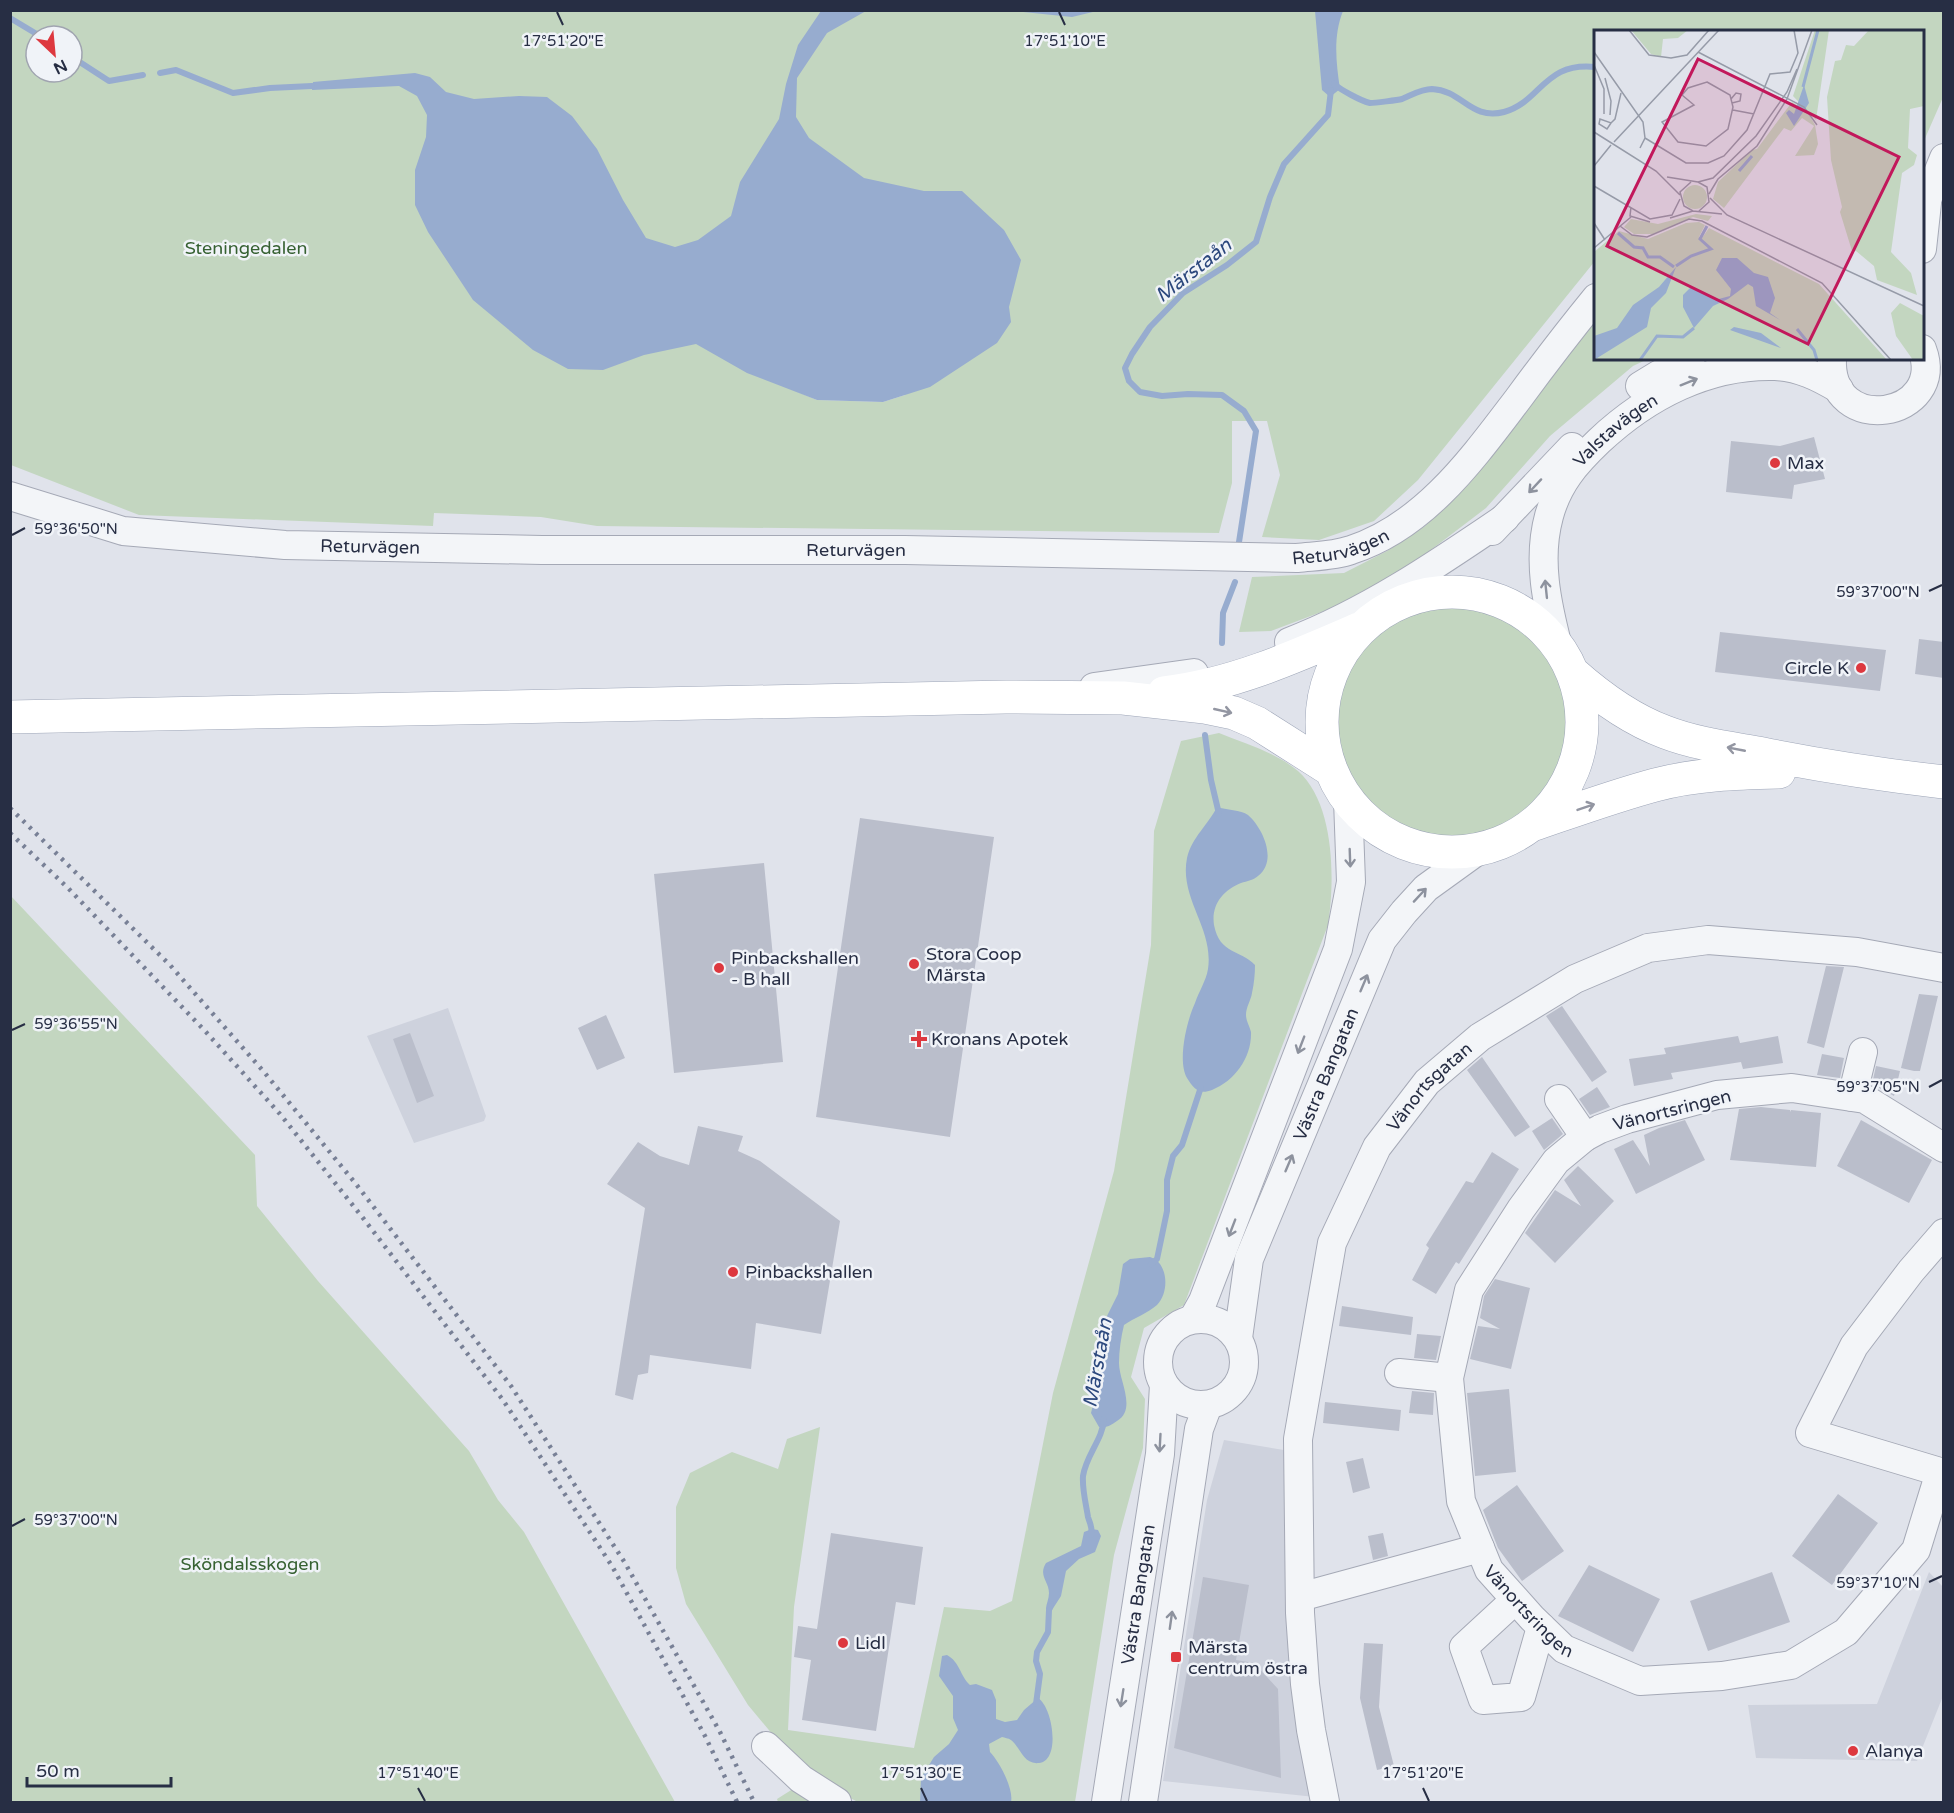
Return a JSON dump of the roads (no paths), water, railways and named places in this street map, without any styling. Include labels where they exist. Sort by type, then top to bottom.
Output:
[{"type":"main road","points":[[1855,772],[1734,773],[1698,776],[1657,784],[1531,826],[1498,844],[1480,849],[1450,852],[1421,849],[1393,838],[1368,822],[1348,800],[1331,770],[1322,732],[1322,713],[1325,693],[1339,657],[1364,627],[1384,612],[1406,600],[1437,593],[1454,592],[1478,595],[1501,602],[1523,613],[1542,628],[1591,690],[1629,715],[1664,732],[1700,743],[1855,772],[1944,782]]},
{"type":"main road","points":[[1123,698],[1184,691],[1233,678],[1268,667],[1364,627]]},
{"type":"main road","points":[[1531,826],[1551,806],[1567,783],[1577,757],[1582,729],[1580,701],[1565,660]]},
{"type":"main road","points":[[10,717],[1006,697],[1123,698],[1205,707],[1234,713],[1257,723],[1331,770]]},
{"type":"street","points":[[1924,206],[1944,158]]},
{"type":"street","name":"Returvägen","points":[[10,496],[123,531],[285,545],[542,550],[905,550],[1297,558],[1326,555],[1351,551],[1376,540],[1412,518],[1437,495],[1495,429],[1594,301]]},
{"type":"street","points":[[1924,346],[1944,354]]},
{"type":"street","points":[[1914,395],[1924,376],[1926,365],[1924,352]]},
{"type":"street","name":"Valstavägen","points":[[1406,600],[1472,552],[1604,413],[1658,375],[1687,360]]},
{"type":"street","points":[[1832,360],[1834,379],[1839,389]]},
{"type":"street","name":"Valstavägen","points":[[1565,660],[1547,603],[1544,545],[1549,516],[1558,492],[1574,464],[1617,424],[1641,406],[1668,391],[1691,381],[1742,367],[1778,366],[1815,375],[1839,389],[1854,405],[1875,412],[1897,408],[1914,395]]},
{"type":"street","points":[[1914,395],[1944,389]]},
{"type":"street","points":[[1006,697],[1177,676],[1252,657],[1363,608],[1432,568],[1505,518]]},
{"type":"street","name":"Västra Bangatan","points":[[1106,1803],[1160,1454],[1164,1385],[1158,1369],[1158,1352],[1165,1337],[1178,1325],[1193,1319],[1203,1301],[1338,949],[1351,882],[1348,800]]},
{"type":"street","name":"Västra Bangatan","points":[[1143,1803],[1199,1430],[1208,1404],[1224,1398],[1236,1387],[1243,1371],[1244,1354],[1238,1338],[1249,1259],[1382,940],[1426,888],[1480,849]]},
{"type":"street","name":"Vänortsgatan","points":[[1325,1803],[1311,1730],[1300,1605],[1298,1439],[1332,1243],[1377,1147],[1427,1082],[1469,1044],[1575,979],[1648,948],[1708,940],[1857,952],[1944,968]]},
{"type":"street","points":[[1852,1097],[1863,1052]]},
{"type":"street","name":"Vänortsringen","points":[[1944,1148],[1865,1099],[1792,1088],[1717,1095],[1627,1119],[1599,1129],[1585,1137],[1556,1161],[1521,1209],[1469,1290],[1449,1378],[1461,1501],[1489,1570],[1564,1649],[1640,1681],[1722,1676],[1791,1665],[1846,1632],[1916,1550],[1940,1472],[1810,1433],[1854,1346],[1911,1271],[1944,1233]]},
{"type":"street","points":[[1559,1099],[1585,1137]]},
{"type":"street","points":[[1193,1319],[1210,1319],[1218,1322],[1226,1326],[1238,1338]]},
{"type":"street","points":[[1399,1373],[1449,1378]]},
{"type":"street","points":[[1164,1385],[1176,1397],[1191,1404],[1208,1404]]},
{"type":"street","points":[[1300,1605],[1480,1548]]},
{"type":"street","points":[[1515,1600],[1464,1647],[1483,1701],[1521,1697],[1541,1627]]},
{"type":"street","points":[[766,1746],[801,1779],[837,1803]]},
{"type":"water","points":[[821,11],[866,11],[827,33],[797,78],[796,117],[809,138],[864,178],[924,191],[962,191],[1004,230],[1021,260],[1009,307],[1011,322],[997,343],[930,387],[883,402],[817,400],[747,373],[696,344],[644,355],[603,370],[568,369],[533,350],[473,300],[428,232],[415,205],[415,170],[426,137],[427,115],[417,96],[399,86],[312,90],[313,82],[415,73],[430,77],[446,92],[474,99],[547,97],[572,116],[597,149],[623,200],[646,238],[675,247],[698,240],[731,216],[740,182],[779,119],[786,84],[798,45]]},
{"type":"water","points":[[1013,11],[1097,11],[1072,17]]},
{"type":"water","points":[[1315,11],[1343,11],[1337,40],[1340,89],[1330,97],[1322,90]]},
{"type":"water","points":[[1217,807],[1248,815],[1259,828],[1268,854],[1264,870],[1258,876],[1235,886],[1224,894],[1214,911],[1214,925],[1221,942],[1255,965],[1255,972],[1246,1012],[1251,1032],[1249,1050],[1240,1067],[1228,1081],[1204,1092],[1197,1090],[1187,1078],[1183,1062],[1186,1030],[1208,969],[1206,940],[1188,887],[1186,873],[1189,851]]},
{"type":"water","points":[[1150,1257],[1161,1265],[1164,1271],[1164,1293],[1157,1305],[1124,1325],[1119,1363],[1126,1394],[1126,1409],[1123,1416],[1115,1422],[1107,1427],[1099,1427],[1091,1413],[1104,1361],[1108,1330],[1104,1322],[1118,1294],[1123,1264],[1130,1259]]},
{"type":"water","points":[[1092,1529],[1098,1530],[1101,1536],[1095,1552],[1079,1559],[1066,1571],[1061,1596],[1052,1610],[1046,1609],[1049,1593],[1043,1571],[1046,1563],[1081,1546],[1084,1532]]},
{"type":"water","points":[[947,1655],[955,1661],[970,1685],[976,1684],[992,1690],[996,1700],[996,1719],[1005,1722],[1017,1720],[1024,1710],[1038,1698],[1048,1712],[1052,1744],[1046,1760],[1039,1763],[1029,1761],[1008,1738],[1002,1737],[989,1744],[990,1752],[998,1762],[1008,1783],[1011,1802],[920,1802],[921,1778],[934,1757],[949,1744],[958,1730],[953,1718],[953,1696],[939,1676],[942,1656]]},
{"type":"waterway","points":[[10,18],[24,26]]},
{"type":"waterway","points":[[84,65],[109,81],[143,75]]},
{"type":"waterway","points":[[1334,84],[1370,103],[1402,99],[1420,91],[1432,89],[1451,94],[1475,109],[1493,114],[1516,107],[1554,76],[1565,70],[1594,67]]},
{"type":"waterway","points":[[160,73],[176,70],[233,93],[312,86]]},
{"type":"waterway","name":"Märstaån","points":[[1239,542],[1256,431],[1244,411],[1222,395],[1162,396],[1140,392],[1129,381],[1125,368],[1150,327],[1183,293],[1227,265],[1256,242],[1270,197],[1284,164],[1328,115],[1331,90]]},
{"type":"waterway","name":"Märstaån","points":[[1222,643],[1223,613],[1235,582]]},
{"type":"waterway","name":"Märstaån","points":[[1205,735],[1211,780],[1219,814]]},
{"type":"waterway","name":"Märstaån","points":[[1151,1264],[1157,1259],[1167,1211],[1167,1180],[1173,1156],[1182,1145],[1201,1087]]},
{"type":"waterway","name":"Märstaån","points":[[1091,1535],[1083,1476],[1087,1461],[1101,1433],[1104,1419]]},
{"type":"waterway","name":"Märstaån","points":[[1036,1704],[1040,1674],[1036,1661],[1037,1652],[1048,1632],[1051,1604]]},
{"type":"railway","points":[[10,808],[170,965],[264,1072],[356,1184],[511,1386],[625,1563],[720,1732],[754,1802]]},
{"type":"railway","points":[[10,833],[68,888],[206,1032],[280,1114],[503,1400],[612,1566],[705,1736],[737,1802]]},
{"type":"place","name":"Max","points":[[1775,463]]},
{"type":"place","name":"Circle K","points":[[1861,668]]},
{"type":"place","name":"Stora Coop Märsta","points":[[914,964]]},
{"type":"place","name":"Pinbackshallen - B hall","points":[[719,968]]},
{"type":"place","name":"Kronans Apotek","points":[[919,1039]]},
{"type":"place","name":"Pinbackshallen","points":[[733,1272]]},
{"type":"place","name":"Lidl","points":[[843,1643]]},
{"type":"place","name":"Märsta centrum östra","points":[[1176,1657]]},
{"type":"place","name":"Alanya","points":[[1853,1751]]},
{"type":"park label","name":"Steningedalen","points":[[246,248]]},
{"type":"park label","name":"Sköndalsskogen","points":[[250,1564]]}]
